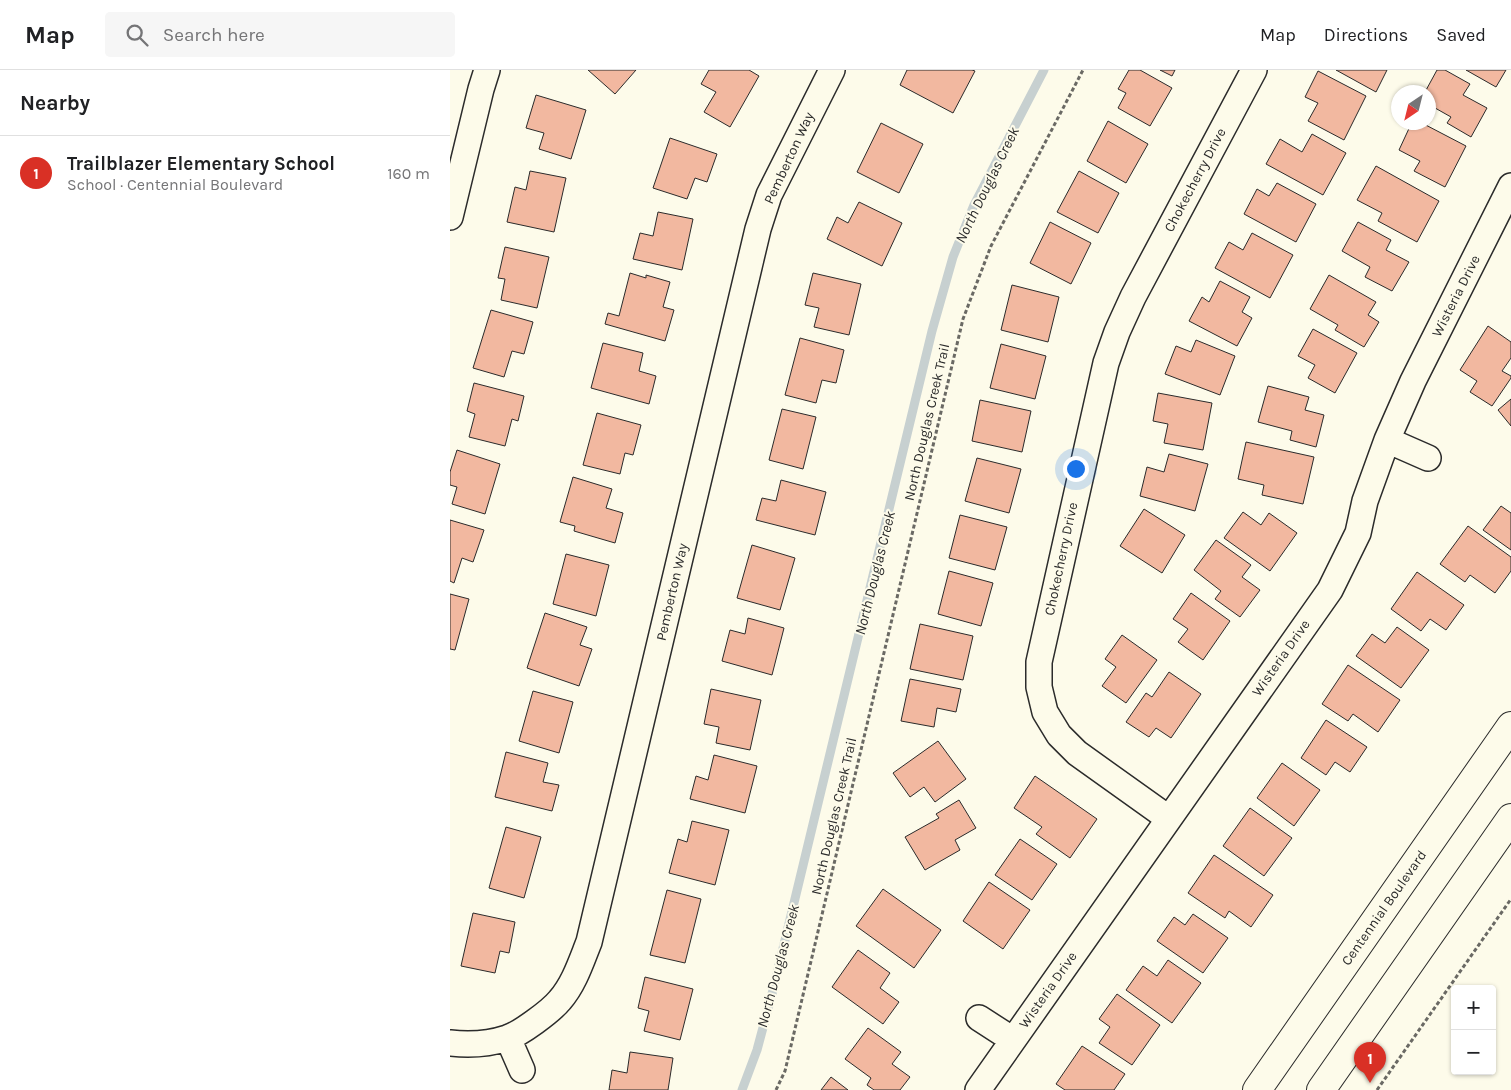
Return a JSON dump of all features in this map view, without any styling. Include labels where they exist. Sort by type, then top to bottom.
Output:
[{"type":"main road","name":"Centennial Boulevard","points":[[1257,1090],[1511,726]]},
{"type":"main road","points":[[1321,1090],[1511,818]]},
{"type":"street","points":[[450,217],[487,70]]},
{"type":"street","name":"Pemberton Way","points":[[450,1043],[471,1045],[508,1038],[538,1019],[560,1000],[577,973],[589,942],[758,229],[769,195],[832,70]]},
{"type":"street","name":"Chokecherry Drive","points":[[1168,818],[1077,753],[1059,735],[1045,712],[1038,687],[1039,662],[1094,412],[1109,355],[1133,297],[1254,70]]},
{"type":"street","name":"Wisteria Drive","points":[[978,1090],[1330,590],[1358,533],[1365,501],[1387,440],[1413,381],[1511,186]]},
{"type":"street","points":[[1387,440],[1428,458]]},
{"type":"street","points":[[979,1018],[1013,1040]]},
{"type":"street","points":[[508,1038],[522,1070]]},
{"type":"path","name":"North Douglas Creek Trail","points":[[776,1090],[788,1062],[963,319],[991,246],[1083,70]]},
{"type":"path","points":[[1378,1090],[1511,899]]},
{"type":"building","points":[[588,70],[636,70],[615,94]]},
{"type":"building","points":[[709,70],[749,70],[759,76],[730,127],[704,112],[716,92],[701,84]]},
{"type":"building","points":[[907,70],[975,71],[953,113],[900,85]]},
{"type":"building","points":[[1129,70],[1140,70],[1172,88],[1150,126],[1118,108],[1126,93],[1118,89]]},
{"type":"building","points":[[1160,70],[1175,70],[1172,76]]},
{"type":"building","points":[[1336,70],[1387,70],[1376,92]]},
{"type":"building","points":[[1437,70],[1445,70],[1470,84],[1463,95],[1487,108],[1471,137],[1447,123],[1451,117],[1436,109],[1436,85],[1429,85]]},
{"type":"building","points":[[1466,70],[1506,70],[1496,87]]},
{"type":"building","points":[[1318,71],[1366,96],[1344,140],[1308,121],[1318,103],[1305,97]]},
{"type":"building","points":[[536,95],[586,110],[571,159],[539,149],[544,133],[526,128]]},
{"type":"building","points":[[1108,121],[1148,144],[1126,183],[1087,161]]},
{"type":"building","points":[[881,123],[923,144],[899,193],[857,172]]},
{"type":"building","points":[[1408,130],[1435,130],[1466,146],[1445,187],[1414,171],[1420,161],[1399,150]]},
{"type":"building","points":[[1312,134],[1346,153],[1323,195],[1266,164],[1280,139],[1302,152]]},
{"type":"building","points":[[670,138],[717,154],[707,182],[695,178],[687,199],[653,188]]},
{"type":"building","points":[[1376,166],[1439,201],[1417,242],[1378,221],[1382,213],[1357,200]]},
{"type":"building","points":[[530,171],[566,178],[554,232],[507,222],[515,187],[526,190]]},
{"type":"building","points":[[1079,171],[1119,193],[1098,233],[1057,212]]},
{"type":"building","points":[[1277,183],[1316,204],[1296,242],[1244,214],[1257,189],[1269,196]]},
{"type":"building","points":[[859,202],[902,223],[882,266],[827,239],[837,217],[848,223]]},
{"type":"building","points":[[658,212],[693,219],[682,270],[633,259],[640,233],[653,236]]},
{"type":"building","points":[[1050,222],[1091,243],[1071,284],[1030,263]]},
{"type":"building","points":[[1358,222],[1391,240],[1386,250],[1409,262],[1392,291],[1365,277],[1370,267],[1342,251]]},
{"type":"building","points":[[1252,233],[1293,255],[1270,298],[1215,268],[1229,242],[1243,250]]},
{"type":"building","points":[[505,247],[549,257],[537,308],[501,300],[505,279],[498,278]]},
{"type":"building","points":[[630,273],[646,278],[646,275],[670,282],[663,307],[674,310],[665,341],[605,324],[608,313],[619,316]]},
{"type":"building","points":[[813,273],[861,284],[849,335],[814,327],[819,308],[805,305]]},
{"type":"building","points":[[1329,275],[1376,302],[1368,315],[1379,322],[1364,347],[1335,330],[1338,325],[1310,309]]},
{"type":"building","points":[[1220,281],[1250,297],[1242,312],[1252,318],[1237,346],[1189,321],[1202,297],[1209,302]]},
{"type":"building","points":[[1012,285],[1059,297],[1048,342],[1001,330]]},
{"type":"building","points":[[491,310],[533,322],[524,354],[512,351],[504,377],[473,368]]},
{"type":"building","points":[[1488,326],[1511,342],[1511,358],[1502,371],[1511,376],[1511,378],[1492,406],[1470,392],[1477,381],[1460,370]]},
{"type":"building","points":[[1313,329],[1357,353],[1335,393],[1308,378],[1315,365],[1298,356]]},
{"type":"building","points":[[800,338],[844,350],[836,383],[822,380],[816,403],[785,395]]},
{"type":"building","points":[[1196,340],[1235,356],[1220,395],[1165,374],[1176,346],[1191,352]]},
{"type":"building","points":[[603,343],[643,353],[639,371],[656,376],[649,404],[591,388]]},
{"type":"building","points":[[1001,344],[1046,356],[1035,399],[990,388]]},
{"type":"building","points":[[474,383],[524,396],[518,421],[512,419],[505,446],[469,437],[475,414],[467,411]]},
{"type":"building","points":[[1268,386],[1309,397],[1305,410],[1324,415],[1316,447],[1290,440],[1292,431],[1258,422]]},
{"type":"building","points":[[1158,393],[1212,403],[1203,450],[1164,443],[1168,424],[1153,421]]},
{"type":"building","points":[[1511,399],[1511,426],[1498,410]]},
{"type":"building","points":[[980,400],[1031,411],[1022,452],[972,441]]},
{"type":"building","points":[[782,409],[816,417],[803,469],[769,460]]},
{"type":"building","points":[[597,413],[641,425],[633,455],[625,453],[620,474],[583,465]]},
{"type":"building","points":[[1246,442],[1314,457],[1303,504],[1262,495],[1264,485],[1238,479]]},
{"type":"building","points":[[457,450],[500,464],[485,514],[452,504],[457,487],[450,485],[450,472]]},
{"type":"building","points":[[1169,454],[1208,464],[1195,511],[1140,496],[1147,467],[1164,472]]},
{"type":"building","points":[[977,458],[1021,469],[1009,513],[965,501]]},
{"type":"building","points":[[573,477],[612,489],[606,508],[623,513],[615,543],[574,531],[575,526],[560,522]]},
{"type":"building","points":[[781,480],[826,492],[815,535],[756,520],[762,498],[776,501]]},
{"type":"building","points":[[1501,506],[1511,513],[1511,550],[1483,530]]},
{"type":"building","points":[[1144,509],[1185,535],[1162,573],[1120,546]]},
{"type":"building","points":[[1243,512],[1261,525],[1269,513],[1297,533],[1270,571],[1224,538]]},
{"type":"building","points":[[960,515],[1007,527],[995,570],[949,558]]},
{"type":"building","points":[[450,520],[484,530],[473,562],[462,558],[454,583],[450,581]]},
{"type":"building","points":[[1468,526],[1511,557],[1511,571],[1495,593],[1470,575],[1465,582],[1440,564]]},
{"type":"building","points":[[1216,540],[1251,565],[1242,577],[1260,590],[1240,617],[1215,599],[1221,591],[1194,570]]},
{"type":"building","points":[[752,545],[795,558],[780,610],[737,598]]},
{"type":"building","points":[[566,554],[609,565],[596,616],[553,604]]},
{"type":"building","points":[[949,571],[993,583],[981,626],[938,614]]},
{"type":"building","points":[[1417,572],[1464,605],[1446,630],[1430,619],[1421,631],[1391,609]]},
{"type":"building","points":[[1191,593],[1230,621],[1203,660],[1178,642],[1188,629],[1173,619]]},
{"type":"building","points":[[450,594],[469,599],[455,650],[450,649]]},
{"type":"building","points":[[545,613],[587,627],[580,645],[592,649],[579,686],[527,668]]},
{"type":"building","points":[[748,618],[784,628],[772,675],[722,661],[730,630],[745,634]]},
{"type":"building","points":[[920,624],[973,636],[963,680],[910,669]]},
{"type":"building","points":[[1397,627],[1429,650],[1401,688],[1356,656],[1372,634],[1385,643]]},
{"type":"building","points":[[1122,635],[1157,660],[1126,703],[1102,686],[1116,667],[1105,659]]},
{"type":"building","points":[[1348,665],[1400,700],[1378,732],[1353,714],[1348,721],[1322,704]]},
{"type":"building","points":[[1169,672],[1201,694],[1171,738],[1156,728],[1149,737],[1126,722],[1146,693],[1152,697]]},
{"type":"building","points":[[910,679],[961,689],[956,712],[937,708],[934,727],[901,721]]},
{"type":"building","points":[[711,689],[761,700],[750,750],[716,743],[719,727],[704,724]]},
{"type":"building","points":[[533,691],[573,702],[559,753],[519,741]]},
{"type":"building","points":[[1326,720],[1367,747],[1350,772],[1335,762],[1326,775],[1301,758]]},
{"type":"building","points":[[938,741],[966,779],[935,802],[924,787],[910,797],[893,773]]},
{"type":"building","points":[[506,752],[548,763],[543,782],[559,785],[552,811],[495,797]]},
{"type":"building","points":[[714,755],[757,766],[745,813],[690,799],[696,776],[708,780]]},
{"type":"building","points":[[1282,763],[1320,790],[1294,826],[1257,798]]},
{"type":"building","points":[[1035,776],[1097,819],[1070,858],[1036,834],[1042,827],[1014,808]]},
{"type":"building","points":[[959,800],[976,828],[955,840],[960,850],[925,870],[905,837],[939,818],[936,814]]},
{"type":"building","points":[[1250,808],[1292,838],[1264,876],[1223,846]]},
{"type":"building","points":[[692,821],[729,830],[715,885],[669,873],[678,839],[687,842]]},
{"type":"building","points":[[506,827],[541,837],[524,898],[489,888]]},
{"type":"building","points":[[1020,839],[1057,864],[1032,900],[995,875]]},
{"type":"building","points":[[1214,855],[1273,895],[1251,927],[1229,911],[1225,918],[1188,893]]},
{"type":"building","points":[[989,882],[1030,910],[1003,949],[963,921]]},
{"type":"building","points":[[883,889],[941,930],[914,968],[856,926]]},
{"type":"building","points":[[667,890],[701,899],[685,963],[650,955]]},
{"type":"building","points":[[473,913],[515,922],[509,953],[500,951],[495,973],[461,966]]},
{"type":"building","points":[[1193,914],[1228,938],[1203,973],[1157,941],[1174,917],[1185,925]]},
{"type":"building","points":[[858,950],[890,973],[880,988],[899,1002],[883,1024],[832,987]]},
{"type":"building","points":[[1168,960],[1201,983],[1172,1023],[1126,990],[1143,966],[1157,976]]},
{"type":"building","points":[[645,977],[693,989],[680,1040],[644,1031],[649,1011],[638,1008]]},
{"type":"building","points":[[1117,994],[1160,1025],[1132,1065],[1099,1043],[1110,1027],[1099,1019]]},
{"type":"building","points":[[868,1028],[901,1052],[892,1064],[910,1077],[900,1090],[874,1090],[867,1085],[871,1078],[845,1059]]},
{"type":"building","points":[[1082,1046],[1125,1074],[1114,1090],[1065,1090],[1056,1084]]},
{"type":"building","points":[[630,1052],[673,1058],[668,1090],[609,1090],[612,1070],[627,1073]]},
{"type":"building","points":[[831,1077],[848,1090],[821,1090]]},
{"type":"waterway","name":"North Douglas Creek","points":[[742,1090],[757,1050],[772,994],[932,331],[953,257],[974,205],[1044,70]]},
{"type":"place","name":"Trailblazer Elementary School","points":[[1370,1083]]}]
